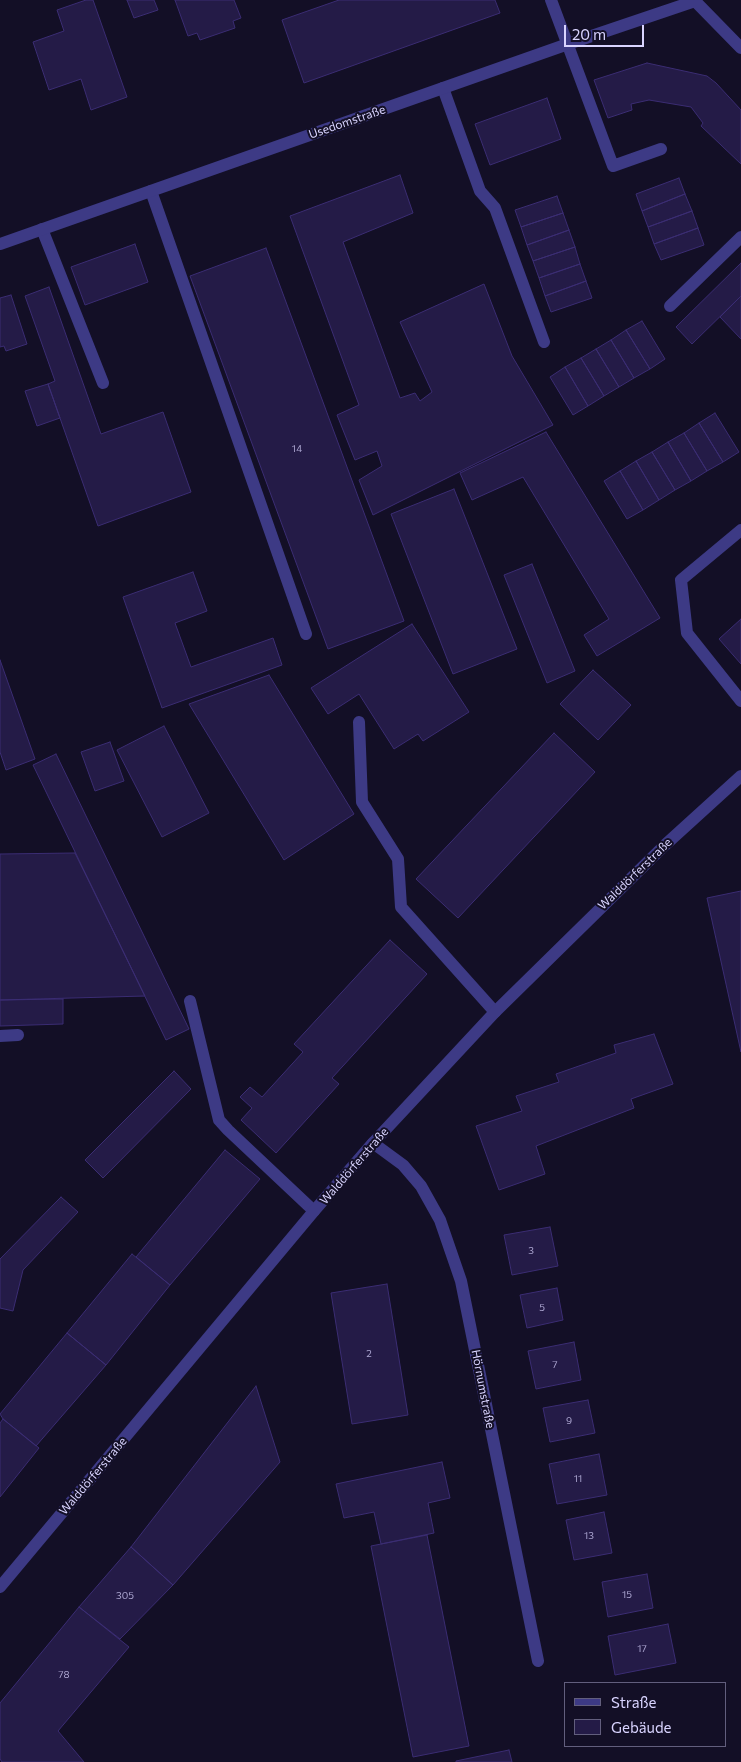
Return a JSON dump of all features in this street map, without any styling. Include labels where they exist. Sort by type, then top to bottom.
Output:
[{"type":"street","points":[[551,0],[613,166],[661,149]]},
{"type":"street","points":[[695,1],[741,48]]},
{"type":"street","name":"Usedomstraße","points":[[0,244],[695,1]]},
{"type":"street","points":[[443,88],[480,191],[495,208],[544,342]]},
{"type":"street","points":[[151,191],[306,634]]},
{"type":"street","points":[[42,229],[103,383]]},
{"type":"street","points":[[670,306],[741,237]]},
{"type":"street","points":[[741,530],[681,580],[687,633],[741,701]]},
{"type":"street","points":[[359,722],[362,802],[398,858],[401,907],[495,1012]]},
{"type":"street","name":"Walddörferstraße","points":[[0,1587],[373,1143],[495,1012],[665,845],[741,776]]},
{"type":"street","points":[[190,1001],[219,1120],[314,1211]]},
{"type":"street","points":[[0,1036],[18,1035]]},
{"type":"street","name":"Hörnumstraße","points":[[373,1143],[403,1165],[421,1186],[440,1220],[461,1281],[538,1661]]},
{"type":"building","points":[[86,0],[93,0],[127,97],[91,110],[81,79],[49,90],[33,42],[64,31],[57,10]]},
{"type":"building","points":[[127,0],[154,0],[158,10],[134,18]]},
{"type":"building","points":[[175,0],[234,0],[241,18],[233,21],[235,28],[200,40],[197,33],[188,36]]},
{"type":"building","points":[[339,0],[495,0],[500,13],[304,83],[282,20]]},
{"type":"building","points":[[647,63],[707,76],[716,83],[741,110],[741,164],[701,126],[703,123],[691,107],[649,100],[631,104],[632,110],[608,118],[594,80]]},
{"type":"building","points":[[547,98],[561,139],[490,165],[475,124]]},
{"type":"building","points":[[400,175],[413,213],[343,242],[400,398],[415,393],[420,401],[432,392],[400,322],[484,284],[512,356],[553,425],[373,515],[359,480],[382,466],[377,451],[355,460],[337,415],[359,405],[290,216]]},
{"type":"building","points":[[679,178],[685,194],[642,211],[636,194]]},
{"type":"building","points":[[685,194],[692,211],[648,227],[642,211]]},
{"type":"building","points":[[557,196],[563,213],[521,227],[515,210]]},
{"type":"building","points":[[692,211],[698,228],[654,244],[648,227]]},
{"type":"building","points":[[563,213],[569,230],[527,245],[521,227]]},
{"type":"building","points":[[698,228],[704,245],[661,260],[654,244]]},
{"type":"building","points":[[569,230],[575,247],[533,261],[527,245]]},
{"type":"building","points":[[135,244],[148,282],[85,305],[71,267]]},
{"type":"building","points":[[575,247],[580,264],[539,278],[533,261]]},
{"type":"building","points":[[266,248],[404,621],[328,649],[190,276]]},
{"type":"building","points":[[741,263],[741,296],[692,344],[676,327]]},
{"type":"building","points":[[580,264],[586,281],[545,296],[539,278]]},
{"type":"building","points":[[586,281],[592,298],[551,312],[545,296]]},
{"type":"building","points":[[49,287],[101,434],[163,412],[191,492],[98,526],[48,384],[55,381],[25,296]]},
{"type":"building","points":[[11,295],[27,344],[6,351],[4,346],[0,347],[0,298]]},
{"type":"building","points":[[741,296],[741,339],[720,317]]},
{"type":"building","points":[[642,321],[665,359],[650,369],[626,330]]},
{"type":"building","points":[[626,330],[650,369],[634,378],[611,340]]},
{"type":"building","points":[[611,340],[634,378],[619,387],[596,349]]},
{"type":"building","points":[[596,349],[619,387],[604,396],[581,358]]},
{"type":"building","points":[[581,358],[604,396],[588,406],[565,367]]},
{"type":"building","points":[[565,367],[588,406],[573,415],[550,377]]},
{"type":"building","points":[[48,384],[60,418],[37,426],[25,391]]},
{"type":"building","points":[[715,413],[739,452],[723,462],[699,423]]},
{"type":"building","points":[[699,423],[723,462],[707,471],[684,433]]},
{"type":"building","points":[[546,432],[660,618],[597,656],[584,635],[609,619],[523,477],[472,500],[460,473]]},
{"type":"building","points":[[684,433],[707,471],[691,481],[668,442]]},
{"type":"building","points":[[668,442],[691,481],[675,490],[652,452]]},
{"type":"building","points":[[652,452],[675,490],[659,500],[636,461]]},
{"type":"building","points":[[636,461],[659,500],[643,510],[620,471]]},
{"type":"building","points":[[620,471],[643,510],[627,519],[604,481]]},
{"type":"building","points":[[454,489],[517,649],[453,674],[391,514]]},
{"type":"building","points":[[532,564],[575,671],[547,683],[504,575]]},
{"type":"building","points":[[193,572],[207,611],[175,623],[191,667],[273,638],[282,665],[162,708],[123,597]]},
{"type":"building","points":[[741,619],[741,664],[719,639]]},
{"type":"building","points":[[412,624],[469,712],[423,741],[418,734],[394,749],[359,694],[328,714],[311,688]]},
{"type":"building","points":[[0,660],[35,759],[6,770],[0,752]]},
{"type":"building","points":[[593,670],[631,705],[598,740],[560,704]]},
{"type":"building","points":[[269,675],[354,814],[284,860],[189,704]]},
{"type":"building","points":[[164,726],[209,813],[162,837],[117,750]]},
{"type":"building","points":[[554,733],[595,772],[458,918],[416,879]]},
{"type":"building","points":[[110,742],[124,781],[95,791],[81,752]]},
{"type":"building","points":[[56,754],[189,1029],[166,1040],[33,765]]},
{"type":"building","points":[[75,853],[145,996],[0,1000],[0,854]]},
{"type":"building","points":[[741,891],[741,1052],[707,898]]},
{"type":"building","points":[[390,940],[427,974],[332,1078],[339,1084],[276,1153],[241,1120],[252,1108],[240,1097],[250,1087],[262,1097],[303,1052],[294,1044]]},
{"type":"building","points":[[63,999],[63,1024],[0,1026],[0,1000]]},
{"type":"building","points":[[654,1034],[673,1084],[631,1099],[634,1108],[536,1146],[545,1174],[499,1190],[476,1126],[522,1111],[516,1096],[559,1082],[556,1074],[616,1053],[614,1045]]},
{"type":"building","points":[[174,1071],[191,1089],[103,1178],[85,1160]]},
{"type":"building","points":[[225,1150],[260,1179],[170,1285],[136,1257]]},
{"type":"building","points":[[61,1197],[78,1212],[23,1270],[13,1311],[0,1308],[0,1259]]},
{"type":"building","points":[[550,1227],[558,1266],[512,1275],[504,1235]]},
{"type":"building","points":[[132,1254],[170,1285],[106,1365],[67,1333]]},
{"type":"building","points":[[387,1284],[408,1415],[352,1424],[331,1293]]},
{"type":"building","points":[[557,1288],[563,1320],[527,1328],[520,1295]]},
{"type":"building","points":[[67,1333],[106,1365],[36,1446],[3,1419],[0,1414]]},
{"type":"building","points":[[574,1342],[581,1380],[536,1389],[528,1351]]},
{"type":"building","points":[[256,1386],[280,1462],[173,1585],[131,1547]]},
{"type":"building","points":[[588,1400],[595,1433],[550,1442],[543,1408]]},
{"type":"building","points":[[3,1419],[39,1448],[0,1497],[0,1423]]},
{"type":"building","points":[[599,1454],[607,1495],[557,1504],[549,1464]]},
{"type":"building","points":[[442,1462],[450,1498],[428,1503],[434,1533],[381,1544],[374,1512],[344,1518],[336,1484]]},
{"type":"building","points":[[604,1512],[612,1553],[574,1560],[566,1520]]},
{"type":"building","points":[[427,1535],[469,1746],[413,1757],[371,1546]]},
{"type":"building","points":[[131,1547],[173,1585],[120,1639],[79,1607]]},
{"type":"building","points":[[647,1574],[653,1608],[608,1617],[602,1582]]},
{"type":"building","points":[[79,1607],[129,1647],[58,1731],[84,1762],[2,1762],[0,1759],[0,1703]]},
{"type":"building","points":[[668,1624],[676,1663],[615,1675],[608,1636]]},
{"type":"building","points":[[509,1750],[512,1762],[456,1762],[456,1761]]}]
